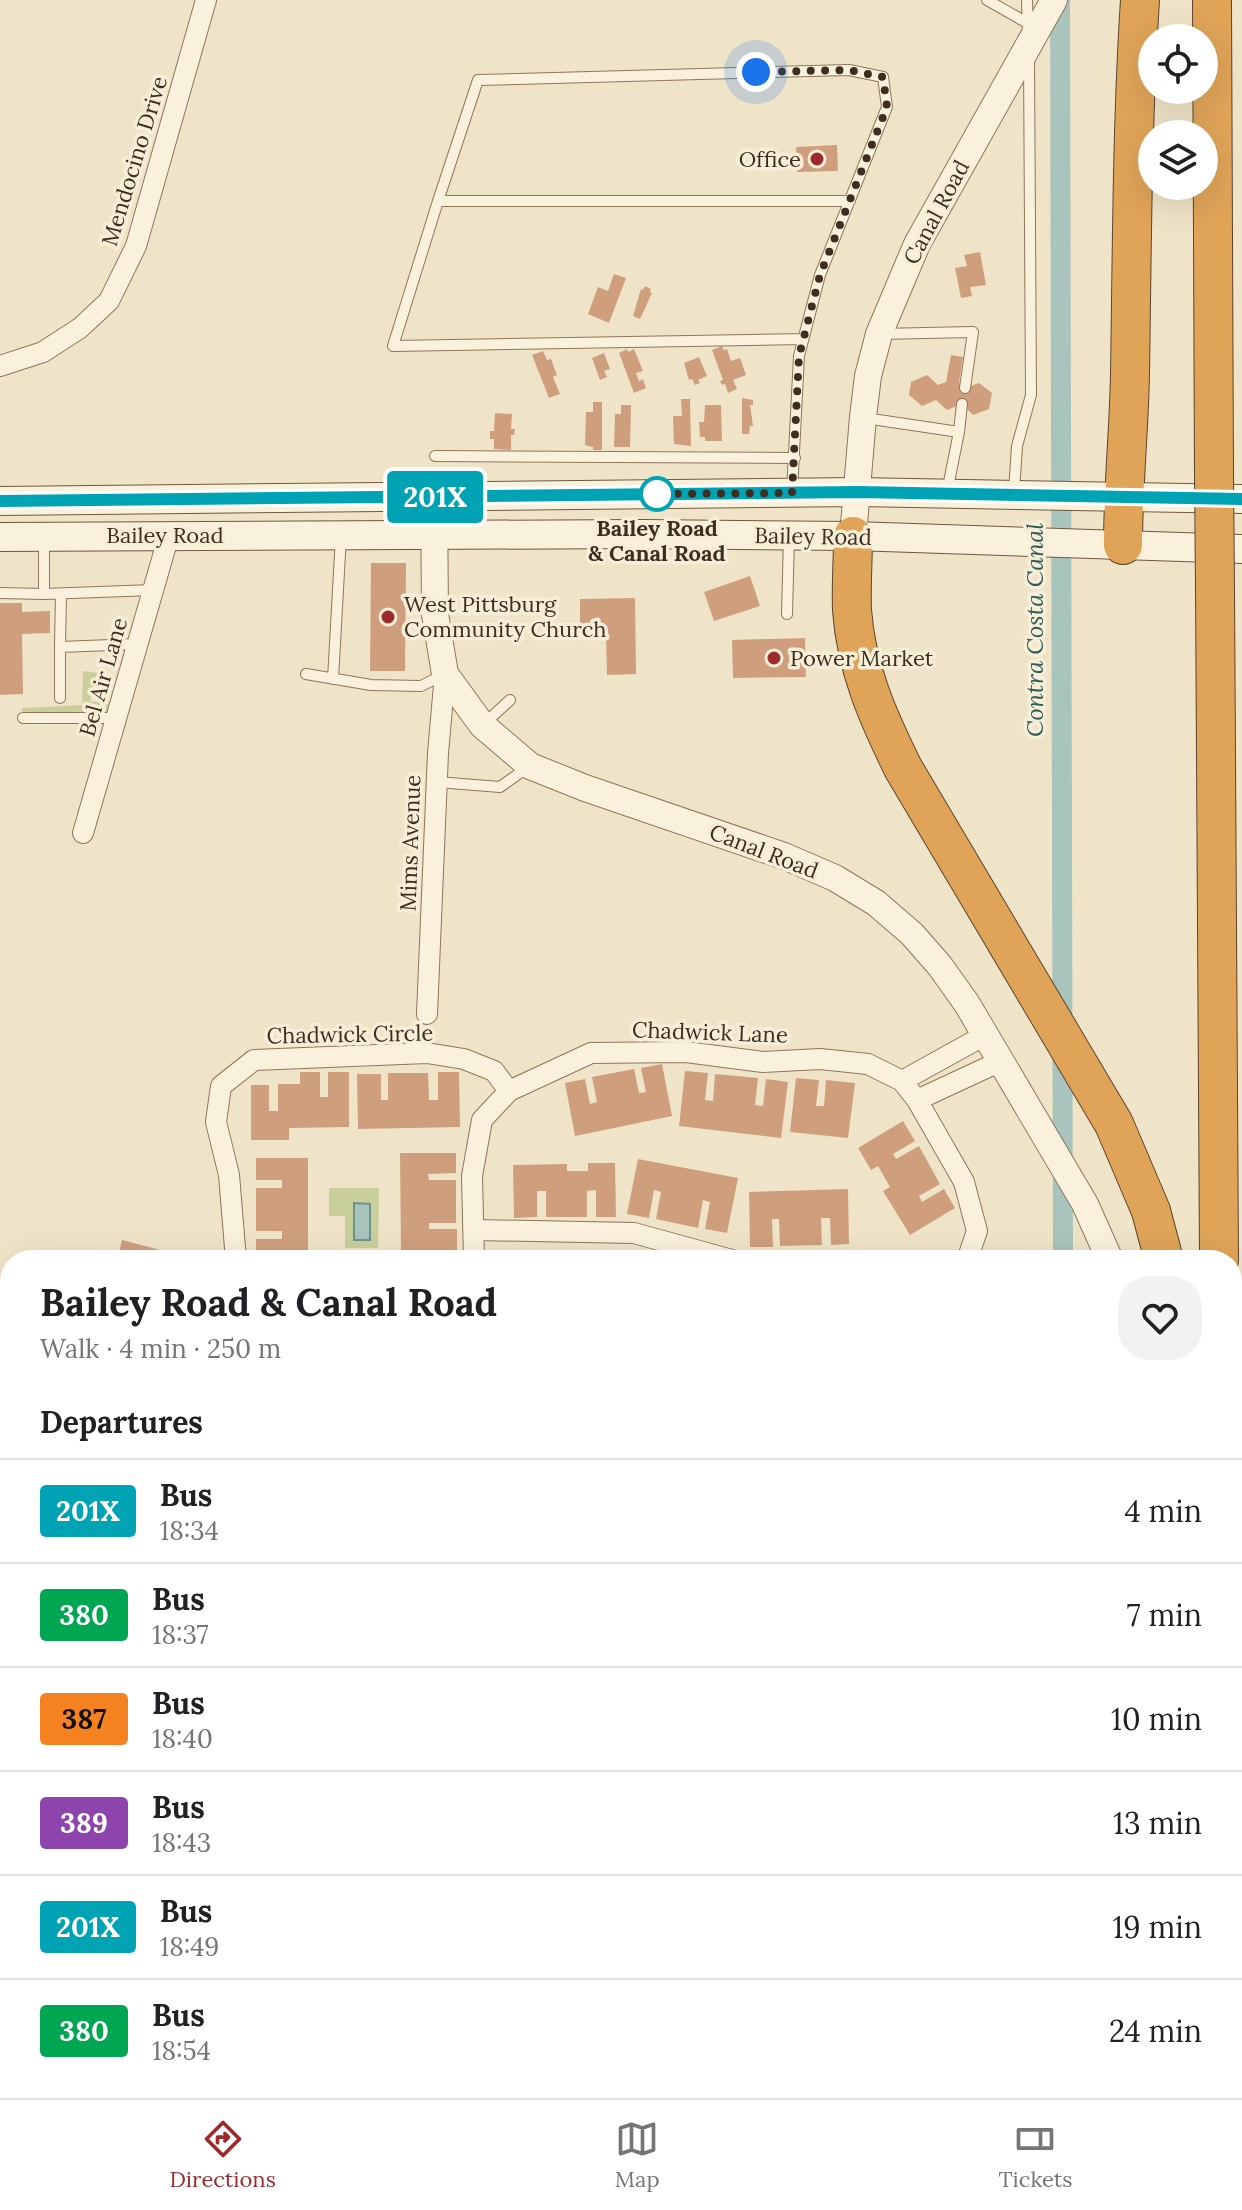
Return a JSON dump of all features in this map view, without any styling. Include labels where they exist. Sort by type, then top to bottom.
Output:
[{"type":"highway","points":[[1123,545],[1140,0]]},
{"type":"highway","points":[[1212,0],[1219,1250]]},
{"type":"highway","points":[[853,536],[852,609],[856,643],[864,679],[881,724],[903,768],[1101,1101],[1130,1158],[1151,1211],[1161,1250]]},
{"type":"main road","name":"Bailey Road","points":[[0,537],[169,535],[251,516],[434,497],[858,492],[1242,499]]},
{"type":"main road","name":"Bailey Road","points":[[0,501],[251,516],[341,534],[853,536],[1242,549]]},
{"type":"street","name":"Mendocino Drive","points":[[0,366],[43,352],[80,328],[109,301],[136,246],[206,0]]},
{"type":"street","name":"Canal Road","points":[[853,536],[868,376],[879,334],[917,244],[1032,33],[1054,0]]},
{"type":"street","name":"Canal Road","points":[[434,497],[435,614],[445,674],[482,725],[530,766],[784,856],[835,878],[876,903],[912,934],[940,966],[1049,1140],[1085,1204],[1106,1250]]},
{"type":"street","name":"Bel Air Lane","points":[[83,833],[169,535]]},
{"type":"street","name":"Mims Avenue","points":[[427,1014],[445,674]]},
{"type":"street","points":[[902,1081],[985,1035]]},
{"type":"street","name":"Chadwick Lane","points":[[474,1250],[472,1176],[482,1120],[509,1091],[591,1053],[686,1052],[763,1062],[820,1059],[868,1064],[902,1081],[917,1100],[964,1182],[977,1231],[970,1250]]},
{"type":"street","name":"Chadwick Circle","points":[[235,1250],[229,1175],[216,1122],[221,1086],[254,1060],[427,1053],[464,1059],[494,1071],[509,1091]]},
{"type":"street","points":[[917,1100],[1001,1061]]},
{"type":"street","points":[[475,1230],[634,1233],[696,1250]]},
{"type":"lane","points":[[987,0],[1032,33]]},
{"type":"lane","points":[[1022,496],[1017,446],[1031,395],[1032,33],[1027,0]]},
{"type":"lane","points":[[792,493],[799,356],[820,275],[887,107],[883,77],[849,70],[478,80],[393,346],[803,339]]},
{"type":"lane","points":[[438,201],[850,201]]},
{"type":"lane","points":[[879,334],[973,332],[965,388]]},
{"type":"lane","points":[[947,494],[962,404]]},
{"type":"lane","points":[[863,417],[959,432]]},
{"type":"lane","points":[[435,456],[795,458]]},
{"type":"lane","points":[[333,679],[341,534]]},
{"type":"lane","points":[[787,614],[790,535]]},
{"type":"lane","points":[[44,536],[44,594]]},
{"type":"lane","points":[[0,593],[153,590]]},
{"type":"lane","points":[[60,698],[61,594]]},
{"type":"lane","points":[[60,647],[137,644]]},
{"type":"lane","points":[[306,674],[371,685],[421,686],[445,674]]},
{"type":"lane","points":[[482,725],[510,700]]},
{"type":"lane","points":[[23,718],[116,718]]},
{"type":"lane","points":[[437,782],[500,787],[530,766]]},
{"type":"green space","points":[[83,671],[99,673],[90,701],[119,706],[116,718],[23,718],[22,708],[82,705]]},
{"type":"green space","points":[[329,1188],[379,1188],[378,1248],[345,1248],[345,1216],[329,1216]]},
{"type":"water","points":[[354,1203],[370,1204],[370,1240],[354,1240]]},
{"type":"building","name":"Office","points":[[837,145],[838,171],[797,172],[796,147]]},
{"type":"building","points":[[980,252],[986,285],[970,287],[972,296],[961,298],[955,268],[967,266],[964,255]]},
{"type":"building","points":[[614,274],[626,278],[609,323],[588,314],[598,287],[608,291]]},
{"type":"building","points":[[645,286],[652,293],[640,319],[633,316],[641,289]]},
{"type":"building","points":[[722,346],[724,350],[727,349],[731,361],[740,358],[746,375],[733,380],[737,389],[728,393],[725,384],[722,385],[720,381],[723,380],[712,350]]},
{"type":"building","points":[[627,349],[628,352],[634,349],[643,371],[636,373],[639,381],[643,379],[646,388],[634,393],[619,353]]},
{"type":"building","points":[[543,351],[547,360],[551,359],[557,375],[553,377],[560,394],[549,398],[532,355]]},
{"type":"building","points":[[604,353],[610,369],[604,371],[607,377],[600,380],[592,358]]},
{"type":"building","points":[[951,355],[963,357],[959,383],[965,388],[979,383],[992,393],[989,409],[973,415],[962,404],[947,410],[936,400],[922,406],[909,395],[911,382],[927,375],[938,385],[946,382]]},
{"type":"building","points":[[699,357],[707,376],[695,385],[692,379],[689,380],[684,363]]},
{"type":"building","points":[[742,398],[753,400],[753,405],[750,405],[753,426],[750,426],[749,434],[742,434]]},
{"type":"building","points":[[681,399],[690,399],[691,446],[674,444],[673,416],[682,416]]},
{"type":"building","points":[[593,402],[602,402],[602,450],[593,450],[593,447],[585,445],[586,412],[593,412]]},
{"type":"building","points":[[621,405],[631,405],[630,447],[614,447],[615,414],[621,414]]},
{"type":"building","points":[[705,405],[721,405],[722,441],[705,441],[705,437],[700,437],[699,422],[704,422]]},
{"type":"building","points":[[495,413],[512,414],[511,429],[515,429],[514,435],[511,435],[511,450],[494,449],[490,431],[494,431]]},
{"type":"building","name":"West Pittsburg Community Church","points":[[371,563],[406,563],[405,671],[370,671]]},
{"type":"building","points":[[750,576],[760,606],[714,621],[704,592]]},
{"type":"building","points":[[635,598],[636,674],[607,675],[606,638],[580,638],[580,599]]},
{"type":"building","points":[[0,603],[22,603],[22,612],[50,611],[50,633],[22,634],[23,694],[0,695]]},
{"type":"building","points":[[805,638],[806,677],[733,678],[732,640]]},
{"type":"building","points":[[662,1064],[672,1116],[575,1136],[565,1083],[585,1079],[590,1104],[597,1102],[592,1077],[634,1069],[639,1093],[646,1092],[641,1068]]},
{"type":"building","points":[[685,1071],[708,1073],[705,1100],[713,1101],[715,1074],[758,1078],[755,1105],[763,1106],[766,1079],[788,1082],[781,1138],[679,1126]]},
{"type":"building","points":[[300,1072],[320,1072],[320,1097],[328,1097],[328,1072],[349,1072],[349,1127],[289,1128],[289,1140],[251,1140],[251,1085],[269,1085],[269,1111],[278,1111],[278,1084],[300,1084]]},
{"type":"building","points":[[438,1072],[459,1072],[460,1127],[358,1129],[357,1074],[381,1074],[381,1100],[388,1100],[388,1073],[428,1073],[429,1100],[438,1100]]},
{"type":"building","points":[[796,1078],[819,1080],[816,1106],[824,1106],[826,1080],[855,1083],[848,1138],[790,1132]]},
{"type":"building","points":[[903,1121],[915,1141],[893,1154],[896,1159],[919,1146],[940,1184],[919,1196],[922,1202],[944,1189],[955,1208],[910,1235],[883,1191],[890,1187],[878,1166],[871,1170],[858,1148]]},
{"type":"building","points":[[400,1153],[456,1153],[456,1173],[428,1174],[429,1180],[456,1180],[456,1223],[429,1223],[429,1229],[457,1229],[457,1250],[401,1250]]},
{"type":"building","points":[[256,1158],[308,1158],[308,1250],[256,1250],[256,1239],[282,1239],[282,1231],[256,1231],[256,1188],[282,1188],[282,1180],[256,1180]]},
{"type":"building","points":[[638,1159],[738,1178],[727,1233],[705,1229],[710,1202],[703,1200],[698,1228],[656,1219],[661,1192],[654,1190],[649,1218],[627,1214]]},
{"type":"building","points":[[588,1163],[615,1163],[616,1217],[596,1217],[596,1190],[587,1191],[587,1217],[546,1217],[546,1191],[537,1191],[537,1217],[514,1218],[513,1165],[567,1164],[567,1171],[588,1171]]},
{"type":"building","points":[[848,1189],[849,1244],[831,1245],[830,1218],[821,1218],[822,1245],[780,1246],[779,1219],[772,1219],[773,1247],[750,1247],[749,1192]]},
{"type":"building","points":[[122,1240],[160,1250],[120,1250]]},
{"type":"waterway","name":"Contra Costa Canal","points":[[1060,0],[1063,1250]]},
{"type":"bus line","name":"201X","points":[[0,501],[858,492],[1242,499]]},
{"type":"place","name":"Office","points":[[817,159]]},
{"type":"place","name":"Bailey Road & Canal Road","points":[[657,494]]},
{"type":"place","name":"West Pittsburg Community Church","points":[[388,617]]},
{"type":"place","name":"Power Market","points":[[774,658]]},
{"type":"route","points":[[657,494],[653,494],[792,493],[799,356],[820,275],[887,107],[883,77],[849,70],[756,72]]}]
